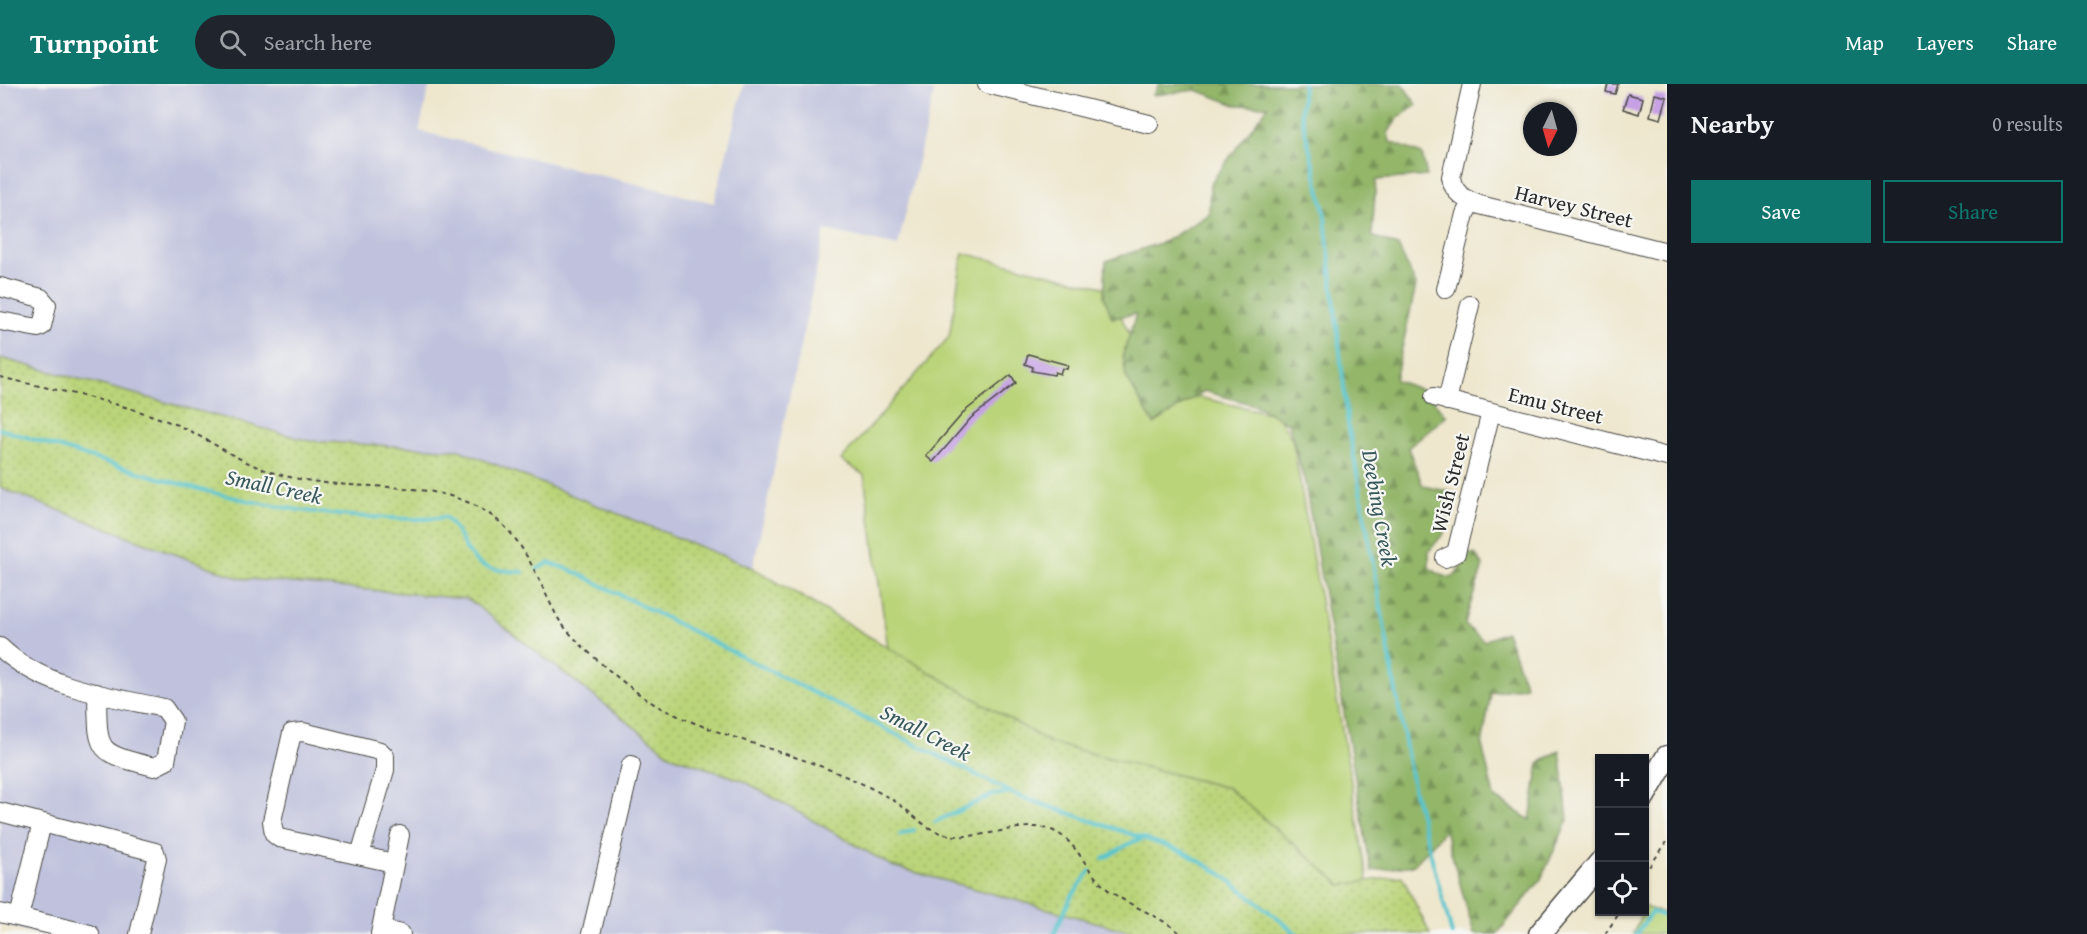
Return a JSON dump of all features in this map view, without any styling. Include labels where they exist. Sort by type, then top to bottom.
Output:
[{"type":"main road","points":[[1649,788],[1667,758]]},
{"type":"main road","points":[[1540,934],[1595,868]]},
{"type":"street","points":[[987,84],[1149,124]]},
{"type":"street","points":[[1446,289],[1471,202],[1452,187],[1451,177],[1472,84]]},
{"type":"street","name":"Harvey Street","points":[[1471,202],[1667,252]]},
{"type":"street","points":[[0,287],[41,298],[47,305],[42,326],[38,328],[0,321]]},
{"type":"street","name":"Emu Street","points":[[1470,305],[1441,399],[1667,456]]},
{"type":"street","name":"Wish Street","points":[[1445,558],[1456,553],[1491,412]]},
{"type":"street","points":[[0,647],[31,672],[97,693],[164,708],[173,721],[166,761],[154,767],[115,758],[104,751],[98,735],[97,693]]},
{"type":"street","points":[[360,855],[385,770],[385,756],[380,751],[303,732],[292,732],[272,821],[274,834],[279,838],[394,863]]},
{"type":"street","points":[[591,934],[631,765]]},
{"type":"street","points":[[0,812],[155,852],[157,859],[139,934]]},
{"type":"street","points":[[19,917],[42,823]]},
{"type":"street","points":[[400,835],[381,932],[401,934]]},
{"type":"street","points":[[0,913],[81,933]]},
{"type":"path","points":[[0,377],[115,402],[176,424],[252,465],[280,474],[314,481],[410,488],[472,504],[497,520],[510,534],[540,579],[559,620],[579,644],[657,706],[735,739],[849,777],[896,802],[930,828],[944,834],[968,836],[1040,827],[1057,831],[1074,845],[1104,886],[1138,909],[1168,922],[1181,934]]},
{"type":"path","points":[[1649,867],[1667,842]]},
{"type":"path","points":[[1605,934],[1617,916]]},
{"type":"shaded area","points":[[0,84],[430,84],[419,131],[714,203],[744,84],[901,84],[934,92],[898,246],[825,230],[753,568],[459,450],[310,441],[0,358]]},
{"type":"shaded area","points":[[0,488],[239,578],[468,599],[672,756],[744,781],[892,866],[1139,934],[38,934],[0,924]]},
{"type":"green space","points":[[1159,84],[1402,84],[1417,105],[1398,118],[1388,133],[1390,142],[1422,154],[1427,176],[1376,180],[1372,236],[1398,246],[1416,285],[1395,380],[1427,392],[1446,416],[1408,448],[1423,486],[1452,492],[1444,533],[1429,551],[1429,568],[1450,578],[1457,573],[1466,554],[1475,554],[1483,565],[1465,625],[1484,641],[1506,632],[1526,686],[1491,693],[1482,745],[1494,797],[1530,820],[1539,763],[1560,750],[1568,820],[1540,881],[1497,934],[1474,934],[1445,830],[1414,865],[1371,871],[1305,483],[1288,423],[1255,405],[1204,391],[1154,424],[1126,377],[1123,355],[1136,314],[1112,318],[1104,297],[1106,261],[1166,241],[1209,214],[1210,184],[1268,106],[1236,105],[1196,90],[1153,95]]},
{"type":"green space","points":[[963,253],[1107,288],[1156,388],[1278,415],[1293,441],[1368,882],[1341,885],[1228,788],[1050,743],[888,649],[864,475],[841,460],[949,337]]},
{"type":"green space","points":[[0,358],[310,441],[459,450],[753,568],[1050,743],[1228,788],[1341,885],[1402,876],[1430,934],[1139,934],[892,866],[744,781],[672,756],[468,599],[239,578],[0,488]]},
{"type":"green space","points":[[1649,908],[1667,914],[1667,934],[1633,934],[1641,916],[1649,916]]},
{"type":"building","points":[[1608,84],[1618,84],[1615,94],[1606,92]]},
{"type":"building","points":[[1628,94],[1643,98],[1639,114],[1623,109]]},
{"type":"building","points":[[1655,94],[1667,97],[1661,119],[1650,116]]},
{"type":"building","points":[[1028,354],[1068,365],[1067,369],[1062,368],[1060,374],[1055,372],[1054,375],[1032,371],[1033,367],[1025,364]]},
{"type":"building","points":[[1011,375],[1016,383],[971,418],[933,462],[926,456],[965,411]]},
{"type":"waterway","name":"Deebing Creek","points":[[1303,84],[1301,114],[1324,209],[1348,424],[1414,792],[1452,934]]},
{"type":"waterway","name":"Small Creek","points":[[0,429],[138,472],[230,497],[324,513],[418,519],[445,517],[473,558],[479,563],[494,569],[523,572]]},
{"type":"waterway","name":"Small Creek","points":[[537,569],[549,563],[571,570],[1018,796],[1184,852],[1223,875],[1297,934]]},
{"type":"waterway","points":[[935,822],[992,795],[1008,793]]},
{"type":"waterway","points":[[900,835],[914,830]]},
{"type":"waterway","points":[[1103,859],[1132,842],[1145,838]]},
{"type":"waterway","points":[[1054,934],[1070,899],[1090,871]]},
{"type":"waterway","points":[[1636,934],[1652,912],[1667,917]]}]
